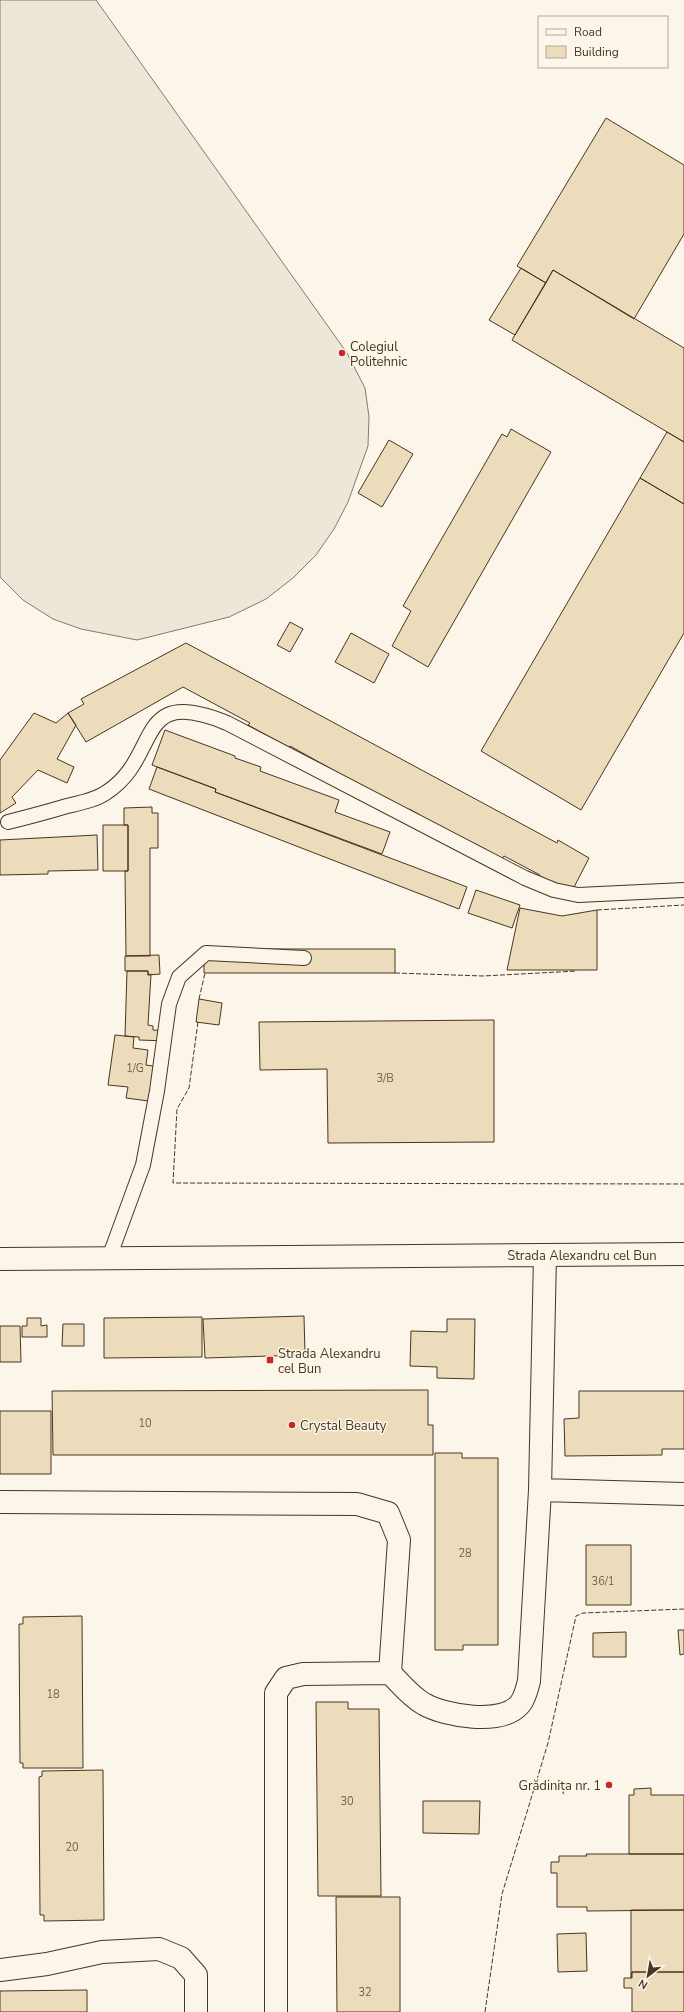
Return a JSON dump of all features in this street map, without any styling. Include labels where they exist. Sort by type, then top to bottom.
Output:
[{"type":"street","name":"Strada Alexandru cel Bun","points":[[0,1259],[684,1254]]},
{"type":"street","points":[[276,2012],[276,1693],[286,1678],[303,1674],[390,1673],[424,1704],[442,1712],[470,1717],[486,1717],[512,1711],[520,1704],[525,1694],[529,1681],[540,1490],[545,1255]]},
{"type":"street","points":[[540,1490],[684,1494]]},
{"type":"street","points":[[0,1502],[357,1504],[388,1513],[399,1540],[390,1673]]},
{"type":"street","points":[[0,1970],[47,1964],[102,1952],[159,1949],[181,1958],[196,1976],[196,2012]]},
{"type":"lane","points":[[8,822],[91,800],[107,793],[122,780],[134,764],[142,750],[148,734],[158,722],[172,712],[185,710],[204,713],[227,723],[525,878],[554,890],[578,895],[684,890]]},
{"type":"lane","points":[[109,1258],[143,1165],[157,1091],[169,1004],[179,977],[206,953],[304,958]]},
{"type":"shaded area","points":[[0,0],[96,0],[347,353],[365,388],[369,417],[368,446],[348,502],[334,529],[316,555],[293,578],[266,599],[229,617],[137,640],[81,629],[53,619],[23,600],[0,577]]},
{"type":"building","points":[[606,118],[684,165],[684,234],[634,319],[553,270],[546,283],[517,266]]},
{"type":"building","points":[[521,268],[546,283],[515,335],[489,320]]},
{"type":"building","points":[[553,270],[684,348],[684,442],[512,340]]},
{"type":"building","points":[[511,429],[551,452],[428,667],[392,646],[411,611],[403,606],[502,434],[507,437]]},
{"type":"building","points":[[667,432],[684,442],[684,504],[640,478]]},
{"type":"building","points":[[389,440],[413,454],[382,507],[358,493]]},
{"type":"building","points":[[640,478],[684,504],[684,633],[581,810],[481,751]]},
{"type":"building","points":[[290,622],[303,629],[290,652],[277,645]]},
{"type":"building","points":[[351,633],[389,654],[374,683],[335,662]]},
{"type":"building","points":[[186,643],[557,843],[558,840],[589,858],[571,893],[539,877],[540,875],[504,856],[502,859],[438,825],[419,818],[420,815],[409,809],[408,812],[343,778],[344,776],[290,746],[289,748],[248,725],[250,723],[183,687],[86,742],[68,713],[84,704],[81,699]]},
{"type":"building","points":[[34,713],[56,723],[68,713],[76,725],[57,759],[74,767],[67,783],[38,770],[12,797],[16,803],[0,813],[0,760]]},
{"type":"building","points":[[165,730],[261,767],[260,771],[339,800],[335,812],[390,832],[382,854],[215,792],[216,789],[152,765]]},
{"type":"building","points":[[157,767],[216,789],[215,792],[467,887],[459,909],[149,789]]},
{"type":"building","points":[[152,807],[152,813],[158,813],[158,848],[150,848],[150,956],[126,956],[125,871],[128,871],[128,825],[124,825],[124,808]]},
{"type":"building","points":[[103,825],[128,825],[128,871],[103,871]]},
{"type":"building","points":[[97,835],[98,870],[48,871],[48,874],[0,875],[0,840]]},
{"type":"building","points":[[476,890],[520,905],[512,928],[468,913]]},
{"type":"building","points":[[520,908],[562,916],[597,910],[597,970],[507,970]]},
{"type":"building","points":[[204,949],[395,949],[395,973],[204,973]]},
{"type":"building","points":[[159,955],[160,974],[148,975],[148,971],[125,971],[125,956]]},
{"type":"building","points":[[127,971],[148,971],[148,975],[151,974],[148,1025],[153,1026],[153,1030],[168,1031],[167,1041],[139,1040],[139,1037],[125,1036]]},
{"type":"building","points":[[199,999],[222,1003],[219,1025],[196,1022]]},
{"type":"building","points":[[494,1020],[494,1142],[328,1143],[327,1069],[260,1070],[259,1022]]},
{"type":"building","points":[[115,1035],[134,1037],[133,1048],[148,1050],[146,1065],[160,1067],[156,1102],[126,1098],[128,1087],[108,1085]]},
{"type":"building","points":[[304,1316],[305,1355],[205,1358],[203,1319]]},
{"type":"building","points":[[202,1317],[202,1357],[104,1358],[104,1318]]},
{"type":"building","points":[[27,1318],[41,1318],[41,1326],[47,1325],[47,1337],[22,1337],[22,1326],[27,1326]]},
{"type":"building","points":[[447,1319],[475,1319],[474,1379],[437,1378],[437,1367],[410,1366],[411,1331],[447,1332]]},
{"type":"building","points":[[63,1324],[84,1324],[84,1346],[62,1346]]},
{"type":"building","points":[[0,1326],[20,1326],[21,1362],[0,1362]]},
{"type":"building","points":[[428,1390],[428,1425],[433,1425],[433,1455],[53,1455],[52,1391]]},
{"type":"building","points":[[579,1391],[684,1391],[684,1449],[662,1449],[662,1455],[565,1456],[564,1419],[579,1418]]},
{"type":"building","points":[[0,1411],[51,1411],[51,1474],[0,1474]]},
{"type":"building","points":[[435,1453],[462,1453],[462,1458],[498,1458],[498,1645],[463,1645],[463,1650],[435,1650]]},
{"type":"building","points":[[586,1545],[631,1545],[631,1605],[586,1605]]},
{"type":"building","points":[[82,1616],[83,1768],[23,1768],[23,1763],[20,1763],[19,1624],[23,1624],[23,1617]]},
{"type":"building","points":[[678,1630],[684,1630],[684,1654],[680,1655]]},
{"type":"building","points":[[626,1632],[626,1657],[593,1657],[593,1633]]},
{"type":"building","points":[[316,1702],[348,1702],[348,1709],[379,1709],[381,1896],[318,1896]]},
{"type":"building","points":[[103,1770],[104,1920],[44,1921],[44,1915],[40,1915],[39,1777],[42,1776],[42,1771]]},
{"type":"building","points":[[651,1788],[651,1795],[684,1795],[684,1854],[629,1854],[629,1795],[634,1795],[634,1789]]},
{"type":"building","points":[[423,1801],[480,1801],[479,1834],[423,1833]]},
{"type":"building","points":[[586,1854],[684,1854],[684,1910],[587,1911],[587,1907],[557,1907],[557,1873],[551,1873],[551,1862],[559,1862],[559,1856],[587,1856]]},
{"type":"building","points":[[336,1897],[400,1897],[400,2012],[337,2012]]},
{"type":"building","points":[[631,1910],[684,1910],[684,1972],[632,1972],[631,1978]]},
{"type":"building","points":[[586,1933],[587,1971],[558,1972],[557,1934]]},
{"type":"building","points":[[632,1972],[684,1972],[684,2012],[632,2012],[632,1988],[624,1988],[624,1978],[632,1978]]},
{"type":"building","points":[[87,1990],[87,2012],[0,2012],[0,1991]]},
{"type":"fence","points":[[597,910],[684,905]]},
{"type":"fence","points":[[395,973],[483,976],[577,971]]},
{"type":"fence","points":[[199,999],[205,973]]},
{"type":"fence","points":[[198,1022],[189,1088],[177,1109],[173,1183],[684,1184]]},
{"type":"fence","points":[[485,2012],[502,1894],[548,1743],[576,1616],[583,1613],[684,1609]]},
{"type":"place","name":"Colegiul Politehnic","points":[[342,353]]},
{"type":"place","name":"Strada Alexandru cel Bun","points":[[270,1360]]},
{"type":"place","name":"Crystal Beauty","points":[[292,1425]]},
{"type":"place","name":"Grădinița nr. 1","points":[[609,1785]]}]
